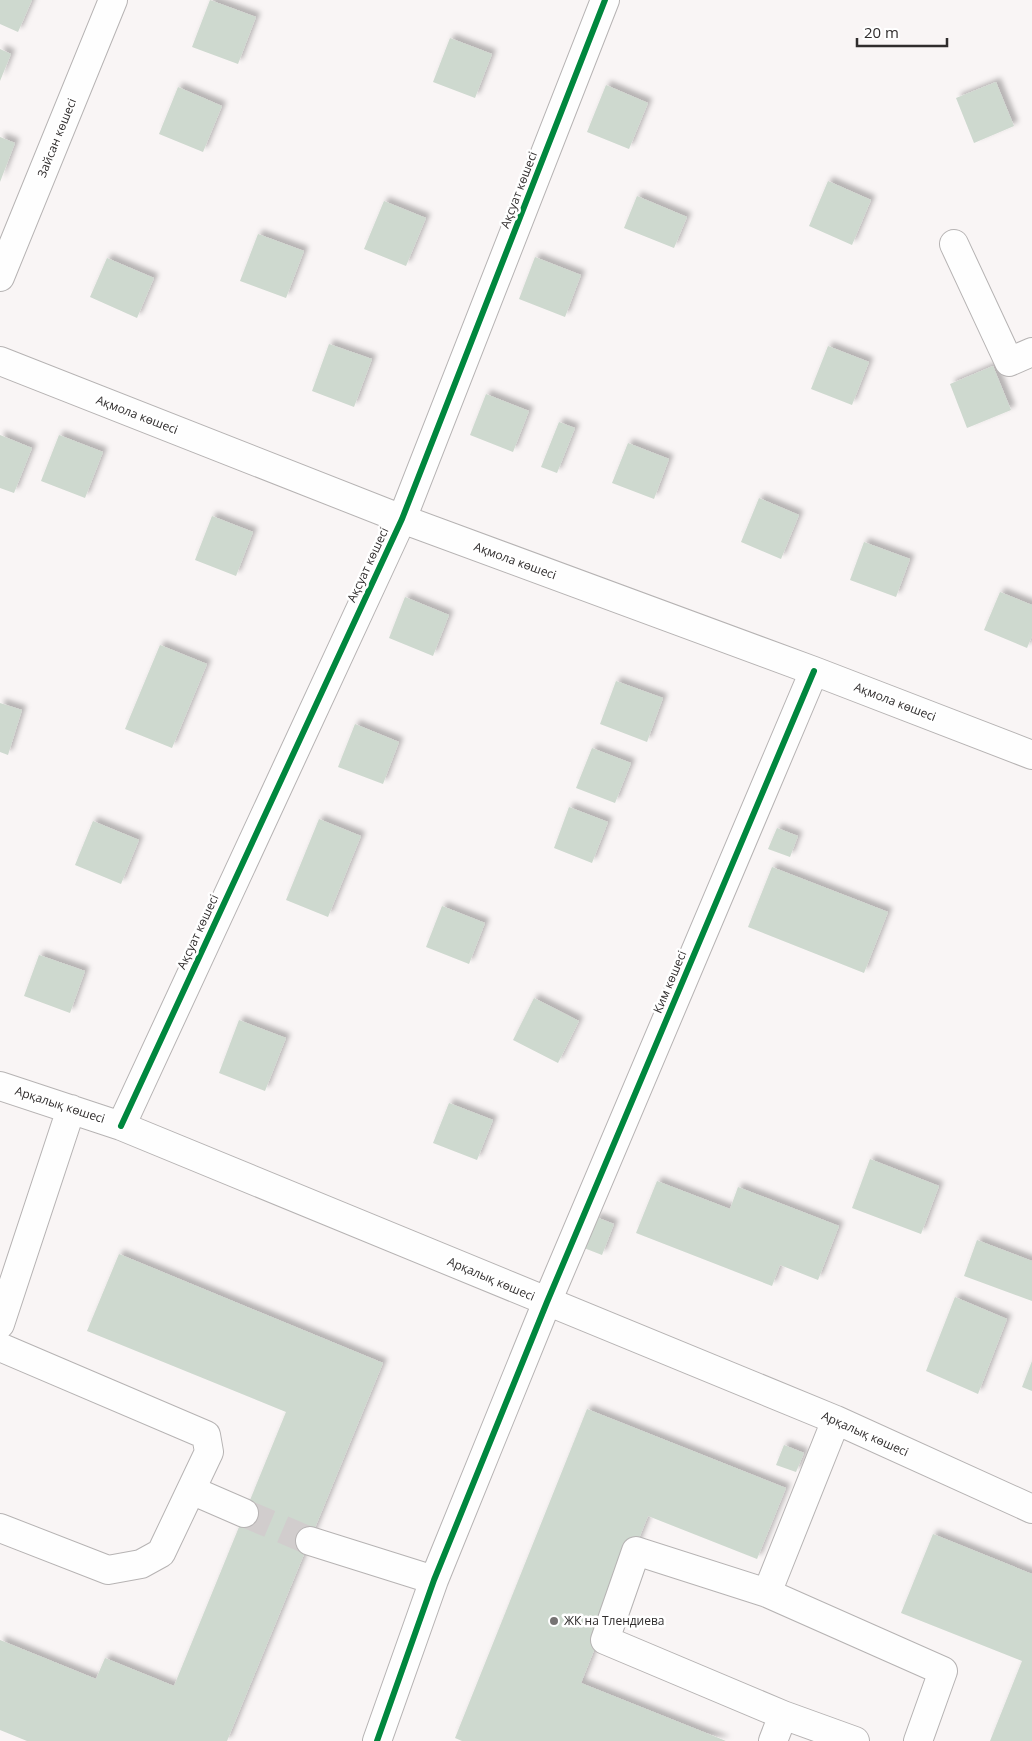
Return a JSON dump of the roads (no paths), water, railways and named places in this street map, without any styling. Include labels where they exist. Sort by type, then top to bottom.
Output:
[{"type":"street","name":"Зайсан көшесі","points":[[0,277],[113,0]]},
{"type":"street","name":"Ақсуат көшесі","points":[[121,1126],[402,520],[605,0]]},
{"type":"street","points":[[954,244],[1009,362],[1032,352]]},
{"type":"street","name":"Ақмола көшесі","points":[[0,361],[402,520],[814,671],[1032,755]]},
{"type":"street","name":"Ким көшесі","points":[[378,1741],[434,1580],[547,1302],[814,671]]},
{"type":"street","name":"Арқалық көшесі","points":[[0,1086],[121,1126],[836,1420],[1032,1509]]},
{"type":"street","points":[[0,1324],[71,1109]]},
{"type":"street","points":[[0,1347],[206,1435],[209,1452],[160,1553],[141,1564],[108,1570],[0,1528]]},
{"type":"street","points":[[767,1593],[836,1420]]},
{"type":"street","points":[[191,1490],[244,1513]]},
{"type":"street","points":[[310,1541],[434,1580]]},
{"type":"street","points":[[855,1741],[783,1715],[605,1640],[636,1551],[767,1593],[943,1671],[918,1741]]},
{"type":"street","points":[[773,1741],[783,1715]]},
{"type":"tunnel","points":[[244,1513],[310,1541]]},
{"type":"place","name":"ЖК на Тлендиева","points":[[554,1621]]}]
